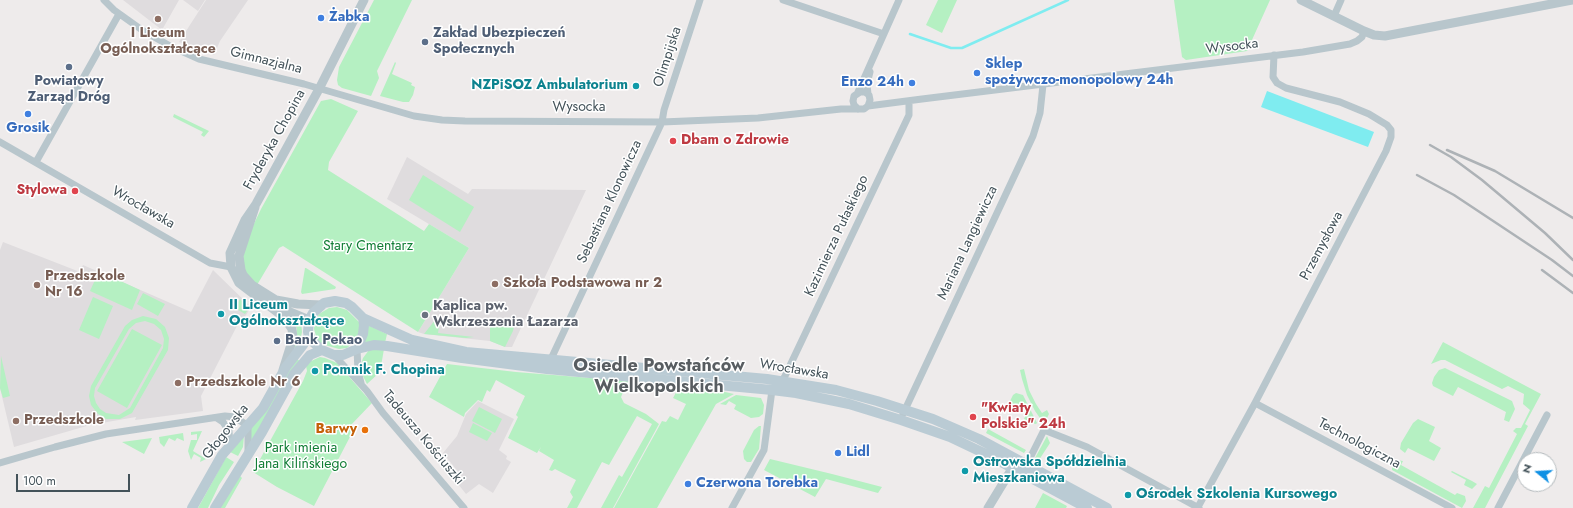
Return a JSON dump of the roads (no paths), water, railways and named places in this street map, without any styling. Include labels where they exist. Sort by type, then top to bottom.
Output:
[{"type":"main road","points":[[331,301],[342,302],[352,307],[363,318],[364,330],[356,349],[346,354],[334,355],[322,350],[315,344],[309,335],[309,320],[313,313],[320,305],[331,301]]},
{"type":"main road","name":"Wrocławska","points":[[363,318],[417,341],[479,353],[782,381],[836,390],[904,409],[953,427],[1015,463],[1022,473],[1087,508]]},
{"type":"main road","name":"Głogowska","points":[[192,508],[216,465],[230,445],[248,426],[267,402],[282,374],[309,335]]},
{"type":"main road","name":"Wrocławska","points":[[356,349],[374,345],[387,346],[462,358],[548,369],[796,393],[849,404],[950,437],[1015,463],[1027,464],[1107,508]]},
{"type":"main road","name":"Głogowska","points":[[215,508],[294,374],[310,355],[322,350]]},
{"type":"street","name":"Gimnazjalna","points":[[104,0],[119,14],[142,30],[170,46],[199,59],[319,89]]},
{"type":"street","name":"Fryderyka Chopina","points":[[231,267],[230,253],[235,239],[247,215],[256,204],[319,89],[364,0]]},
{"type":"street","name":"Olimpijska","points":[[662,122],[664,110],[700,0]]},
{"type":"street","points":[[783,0],[884,34]]},
{"type":"street","points":[[841,109],[853,100],[854,96],[858,92],[899,0]]},
{"type":"street","points":[[1301,0],[1364,31],[1380,36],[1392,36],[1572,0]]},
{"type":"street","points":[[1334,16],[1341,0]]},
{"type":"street","points":[[36,162],[119,14]]},
{"type":"street","name":"Wysocka","points":[[868,106],[1043,85],[1350,44],[1358,41],[1362,37],[1364,31]]},
{"type":"street","points":[[853,100],[854,105],[858,109],[864,109],[868,106],[868,79],[876,53]]},
{"type":"street","name":"Przemysłowa","points":[[1198,508],[1255,403],[1386,151],[1391,137],[1391,130],[1388,125],[1369,114],[1340,102],[1286,88],[1277,83],[1273,77],[1274,55]]},
{"type":"street","name":"Mariana Langiewicza","points":[[901,420],[904,409],[1033,136],[1040,113],[1043,85]]},
{"type":"street","name":"Wysocka","points":[[319,89],[407,114],[442,120],[516,122],[662,122],[758,118],[841,109],[858,109]]},
{"type":"street","points":[[858,92],[863,92],[869,96]]},
{"type":"street","name":"Wysocka","points":[[869,96],[888,104]]},
{"type":"street","name":"Kazimierza Pułaskiego","points":[[782,381],[909,114],[909,101]]},
{"type":"street","name":"Sebastiana Klonowicza","points":[[551,359],[662,122]]},
{"type":"street","name":"Wrocławska","points":[[0,142],[210,263],[231,267]]},
{"type":"street","name":"Fryderyka Chopina","points":[[256,204],[239,261],[241,270],[246,280],[269,296],[287,303],[320,305]]},
{"type":"street","points":[[231,267],[239,283],[285,318],[292,329],[293,338],[282,374]]},
{"type":"street","points":[[264,301],[309,320]]},
{"type":"street","name":"Tadeusza Kościuszki","points":[[356,349],[358,371],[362,385]]},
{"type":"street","name":"Tadeusza Kościuszki","points":[[334,355],[362,385],[383,413],[464,508]]},
{"type":"street","points":[[732,508],[764,450],[772,390],[782,381]]},
{"type":"street","name":"Technologiczna","points":[[1255,403],[1452,508]]},
{"type":"street","points":[[1498,508],[1547,415]]},
{"type":"street","points":[[2,463],[106,434],[225,416],[235,417],[248,426],[248,454]]},
{"type":"street","points":[[217,418],[223,422],[229,431],[230,445]]},
{"type":"street","points":[[1022,473],[1044,430],[1087,447],[1198,508]]},
{"type":"street","points":[[988,508],[1015,463]]},
{"type":"water","points":[[1267,91],[1374,132],[1368,147],[1261,107]]},
{"type":"waterway","points":[[910,34],[951,48],[962,48],[1068,0]]},
{"type":"railway","points":[[1430,145],[1451,157],[1482,180],[1545,233],[1573,260]]},
{"type":"railway","points":[[1447,150],[1495,171],[1573,218]]},
{"type":"railway","points":[[1417,175],[1454,195],[1552,260],[1573,276]]},
{"type":"railway","points":[[1542,270],[1573,293]]},
{"type":"place","name":"Żabka","points":[[321,18]]},
{"type":"place","name":"I Liceum Ogólnokształcące","points":[[158,19]]},
{"type":"place","name":"Zakład Ubezpieczeń Społecznych","points":[[425,42]]},
{"type":"place","name":"Powiatowy Zarząd Dróg","points":[[69,67]]},
{"type":"place","name":"Sklep spożywczo-monopolowy 24h","points":[[977,73]]},
{"type":"place","name":"Enzo 24h","points":[[912,83]]},
{"type":"place","name":"NZPiSOZ Ambulatorium","points":[[636,86]]},
{"type":"place","name":"Grosik","points":[[28,114]]},
{"type":"place","name":"Dbam o Zdrowie","points":[[673,141]]},
{"type":"place","name":"Stylowa","points":[[75,191]]},
{"type":"place","name":"Szkoła Podstawowa nr 2","points":[[495,284]]},
{"type":"place","name":"Przedszkole Nr 16","points":[[37,285]]},
{"type":"place","name":"II Liceum Ogólnokształcące","points":[[221,314]]},
{"type":"place","name":"Kaplica pw. Wskrzeszenia Łazarza","points":[[425,315]]},
{"type":"place","name":"Bank Pekao","points":[[277,341]]},
{"type":"place","name":"Pomnik F. Chopina","points":[[315,371]]},
{"type":"place","name":"Przedszkole Nr 6","points":[[178,383]]},
{"type":"place","name":"\"Kwiaty Polskie\" 24h","points":[[973,417]]},
{"type":"place","name":"Przedszkole","points":[[16,421]]},
{"type":"place","name":"Barwy","points":[[365,430]]},
{"type":"place","name":"Lidl","points":[[838,453]]},
{"type":"place","name":"Ostrowska Spółdzielnia Mieszkaniowa","points":[[965,471]]},
{"type":"place","name":"Czerwona Torebka","points":[[688,484]]},
{"type":"place","name":"Ośrodek Szkolenia Kursowego","points":[[1128,495]]},
{"type":"district","name":"Osiedle Powstańców Wielkopolskich","points":[[659,377]]},
{"type":"park label","name":"Stary Cmentarz","points":[[368,247]]},
{"type":"park label","name":"Park imienia Jana Kilińskiego","points":[[301,458]]}]
